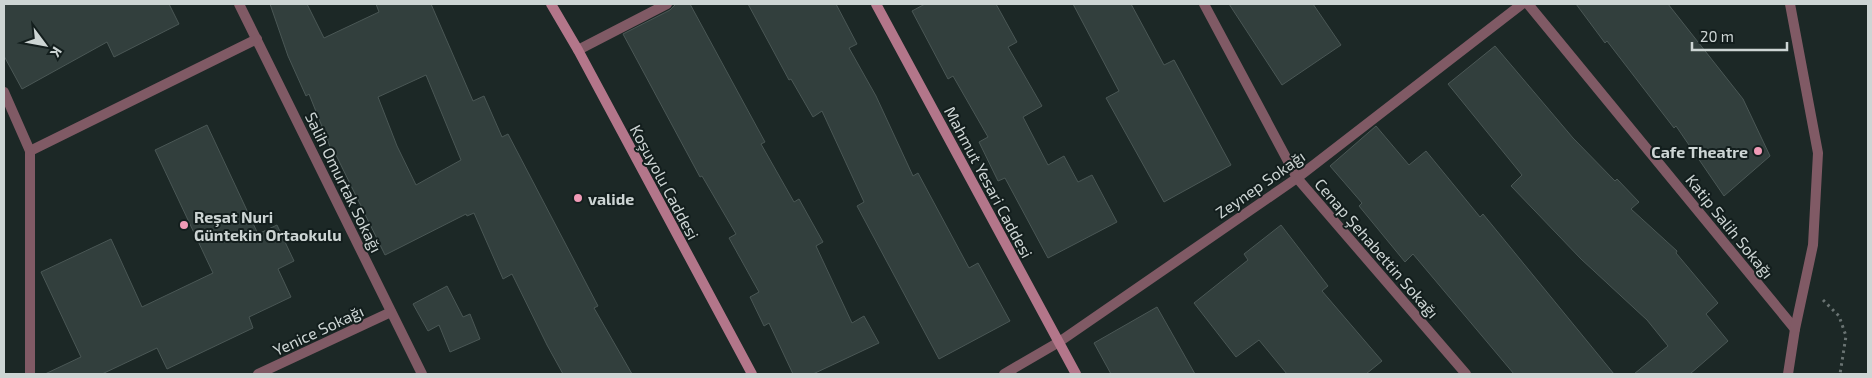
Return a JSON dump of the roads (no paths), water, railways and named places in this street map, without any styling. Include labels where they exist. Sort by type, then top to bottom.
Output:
[{"type":"main road","name":"Koşuyolu Caddesi","points":[[551,4],[578,50],[752,374]]},
{"type":"main road","name":"Mahmut Yesari Caddesi","points":[[876,4],[1076,374]]},
{"type":"street","name":"Salih Omurtak Sokağı","points":[[239,4],[422,374]]},
{"type":"street","points":[[578,50],[667,4]]},
{"type":"street","name":"Cenap Şehabettin Sokağı","points":[[1204,4],[1297,178],[1466,374]]},
{"type":"street","name":"Zeynep Sokağı","points":[[1004,374],[1059,342],[1297,178],[1522,4]]},
{"type":"street","name":"Katip Salih Sokağı","points":[[1528,4],[1795,329]]},
{"type":"street","points":[[1788,374],[1795,329],[1813,245],[1818,153],[1790,4]]},
{"type":"street","points":[[30,151],[257,39]]},
{"type":"street","points":[[4,92],[30,151],[30,374]]},
{"type":"street","name":"Yenice Sokağı","points":[[258,374],[391,312]]},
{"type":"place","name":"Cafe Theatre","points":[[1758,151]]},
{"type":"place","name":"valide","points":[[578,198]]},
{"type":"place","name":"Reşat Nuri Güntekin Ortaokulu","points":[[184,225]]}]
